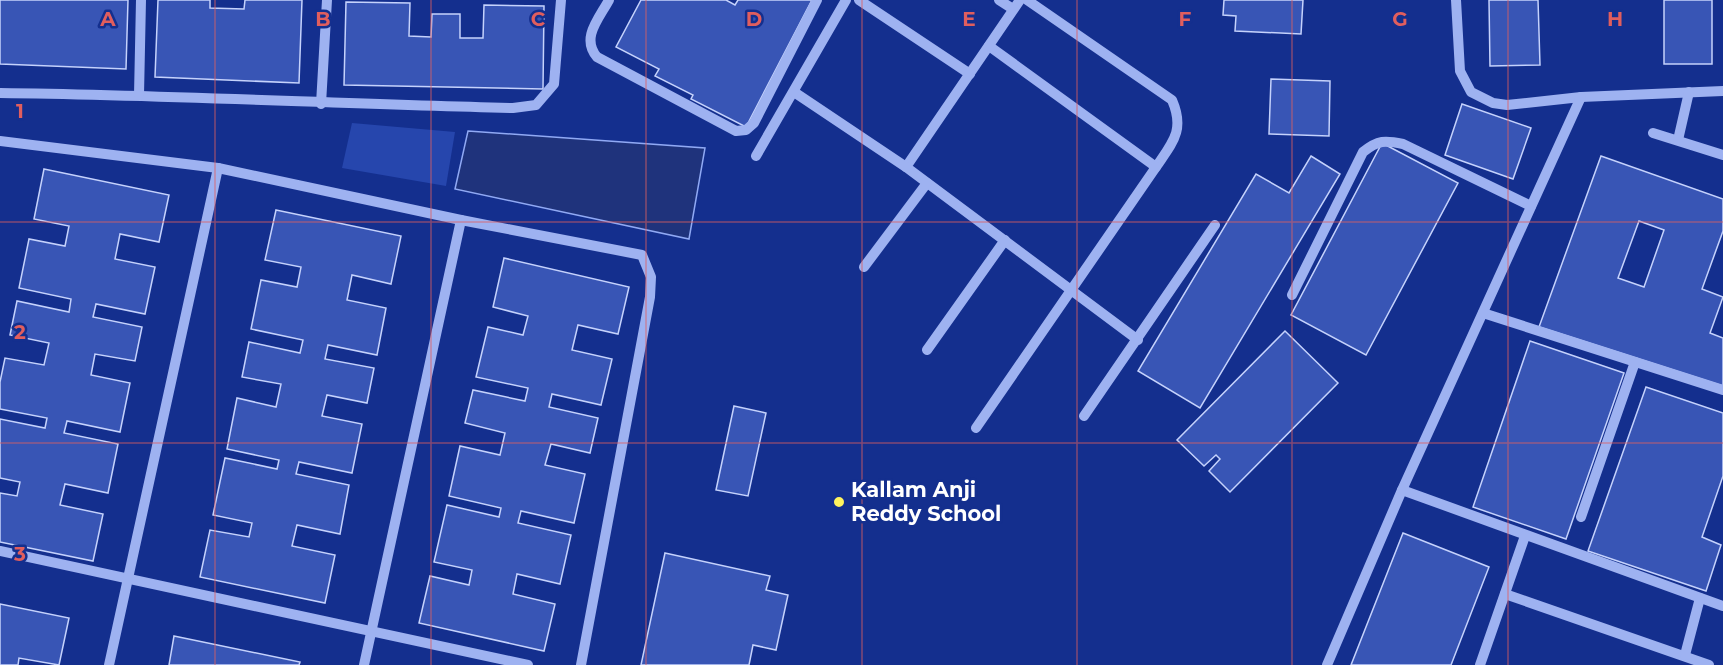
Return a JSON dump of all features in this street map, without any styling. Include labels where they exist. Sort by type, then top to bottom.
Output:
[{"type":"street","points":[[139,94],[141,0]]},
{"type":"street","points":[[321,104],[327,0]]},
{"type":"street","points":[[0,93],[139,94],[321,104],[513,108],[537,105],[554,84],[561,0]]},
{"type":"street","points":[[609,0],[588,39],[589,48],[597,57],[736,131],[746,130],[754,123],[817,0]]},
{"type":"street","points":[[756,156],[846,0]]},
{"type":"street","points":[[859,0],[970,74]]},
{"type":"street","points":[[906,167],[1017,5],[999,0]]},
{"type":"street","points":[[976,428],[1156,167],[1176,136],[1179,116],[1172,100],[1027,0]]},
{"type":"street","points":[[1456,0],[1460,71],[1471,92],[1493,103],[1507,105],[1581,97],[1723,91]]},
{"type":"street","points":[[989,46],[1156,167]]},
{"type":"street","points":[[794,92],[906,167],[1138,340]]},
{"type":"street","points":[[1678,140],[1689,92]]},
{"type":"street","points":[[1327,665],[1402,490],[1581,97]]},
{"type":"street","points":[[1653,133],[1723,154]]},
{"type":"street","points":[[1292,295],[1363,152],[1374,143],[1384,139],[1403,144],[1531,206]]},
{"type":"street","points":[[0,141],[218,168],[461,220],[642,255],[651,277],[650,297],[581,665]]},
{"type":"street","points":[[110,665],[218,168]]},
{"type":"street","points":[[864,267],[927,183]]},
{"type":"street","points":[[363,665],[461,220]]},
{"type":"street","points":[[1084,416],[1215,225]]},
{"type":"street","points":[[927,350],[1005,240]]},
{"type":"street","points":[[1483,313],[1723,390]]},
{"type":"street","points":[[1581,517],[1635,362]]},
{"type":"street","points":[[1402,490],[1723,606]]},
{"type":"street","points":[[1480,665],[1525,536]]},
{"type":"street","points":[[0,550],[528,665]]},
{"type":"street","points":[[1505,594],[1710,665]]},
{"type":"street","points":[[1684,655],[1700,598]]},
{"type":"shaded area","points":[[352,123],[455,132],[446,186],[342,168]]},
{"type":"shaded area","points":[[468,131],[705,148],[689,239],[455,189]]},
{"type":"building","points":[[0,0],[128,0],[126,69],[0,64]]},
{"type":"building","points":[[158,0],[210,0],[210,8],[244,9],[245,0],[302,0],[299,83],[155,77]]},
{"type":"building","points":[[641,0],[726,0],[735,5],[738,0],[812,0],[746,127],[691,99],[693,95],[655,76],[659,69],[616,47]]},
{"type":"building","points":[[1224,0],[1303,0],[1301,34],[1235,31],[1236,16],[1223,15]]},
{"type":"building","points":[[1489,0],[1538,0],[1540,65],[1490,66]]},
{"type":"building","points":[[1664,0],[1712,0],[1712,64],[1664,64]]},
{"type":"building","points":[[346,2],[410,3],[409,36],[431,37],[432,14],[460,14],[460,38],[483,38],[484,5],[544,6],[543,89],[344,85]]},
{"type":"building","points":[[1271,79],[1330,81],[1329,136],[1269,134]]},
{"type":"building","points":[[1462,104],[1531,128],[1513,179],[1445,155]]},
{"type":"building","points":[[1382,143],[1458,183],[1366,355],[1291,315]]},
{"type":"building","points":[[1311,156],[1340,174],[1200,408],[1138,371],[1256,174],[1289,193]]},
{"type":"building","points":[[1601,156],[1723,199],[1723,231],[1702,289],[1723,297],[1710,333],[1723,338],[1723,386],[1539,327]],"holes":[[[1639,221],[1664,230],[1644,287],[1618,278]]]},
{"type":"building","points":[[44,169],[169,195],[159,242],[120,234],[115,259],[155,267],[145,314],[96,304],[93,317],[142,327],[135,361],[95,354],[91,375],[130,383],[120,432],[67,421],[64,433],[118,444],[108,493],[65,484],[60,505],[103,514],[93,561],[0,542],[0,493],[17,496],[20,482],[0,478],[0,419],[45,428],[47,418],[0,409],[0,382],[5,358],[44,365],[49,343],[10,335],[17,301],[69,312],[71,299],[19,288],[29,239],[65,246],[69,226],[34,219]]},
{"type":"building","points":[[276,210],[401,236],[391,284],[352,275],[347,300],[386,308],[377,355],[328,345],[325,359],[374,368],[367,403],[327,395],[322,416],[362,424],[352,473],[299,462],[296,474],[349,485],[340,534],[297,525],[292,546],[335,555],[325,603],[200,577],[210,530],[249,537],[252,523],[213,515],[225,458],[277,469],[279,460],[227,449],[237,398],[276,407],[281,384],[242,377],[249,342],[300,353],[303,340],[251,329],[261,280],[297,287],[301,267],[265,260]]},
{"type":"building","points":[[504,258],[629,287],[618,334],[578,325],[572,350],[612,359],[601,405],[552,394],[549,407],[598,418],[590,453],[551,444],[545,465],[585,474],[574,523],[521,511],[518,523],[571,535],[560,584],[517,574],[513,594],[555,604],[544,651],[419,623],[430,576],[469,585],[472,570],[434,562],[447,505],[499,517],[501,508],[449,496],[460,446],[500,455],[505,433],[465,423],[473,390],[525,401],[528,388],[476,377],[488,327],[523,335],[528,316],[493,307]]},
{"type":"building","points":[[1285,331],[1338,383],[1230,492],[1209,471],[1220,459],[1216,455],[1204,466],[1177,440]]},
{"type":"building","points":[[1530,341],[1624,373],[1566,539],[1473,507]]},
{"type":"building","points":[[1646,387],[1723,413],[1723,476],[1702,537],[1721,545],[1706,591],[1588,551]]},
{"type":"building","points":[[734,406],[766,413],[748,496],[716,490]]},
{"type":"building","points":[[1403,533],[1489,567],[1451,665],[1351,665]]},
{"type":"building","points":[[665,553],[770,576],[766,590],[788,595],[776,650],[753,645],[749,665],[641,665]]},
{"type":"building","points":[[0,604],[69,618],[59,665],[19,658],[18,665],[0,665]]},
{"type":"building","points":[[174,636],[300,662],[299,665],[169,665]]},
{"type":"place","name":"Kallam Anji Reddy School","points":[[839,502]]}]
